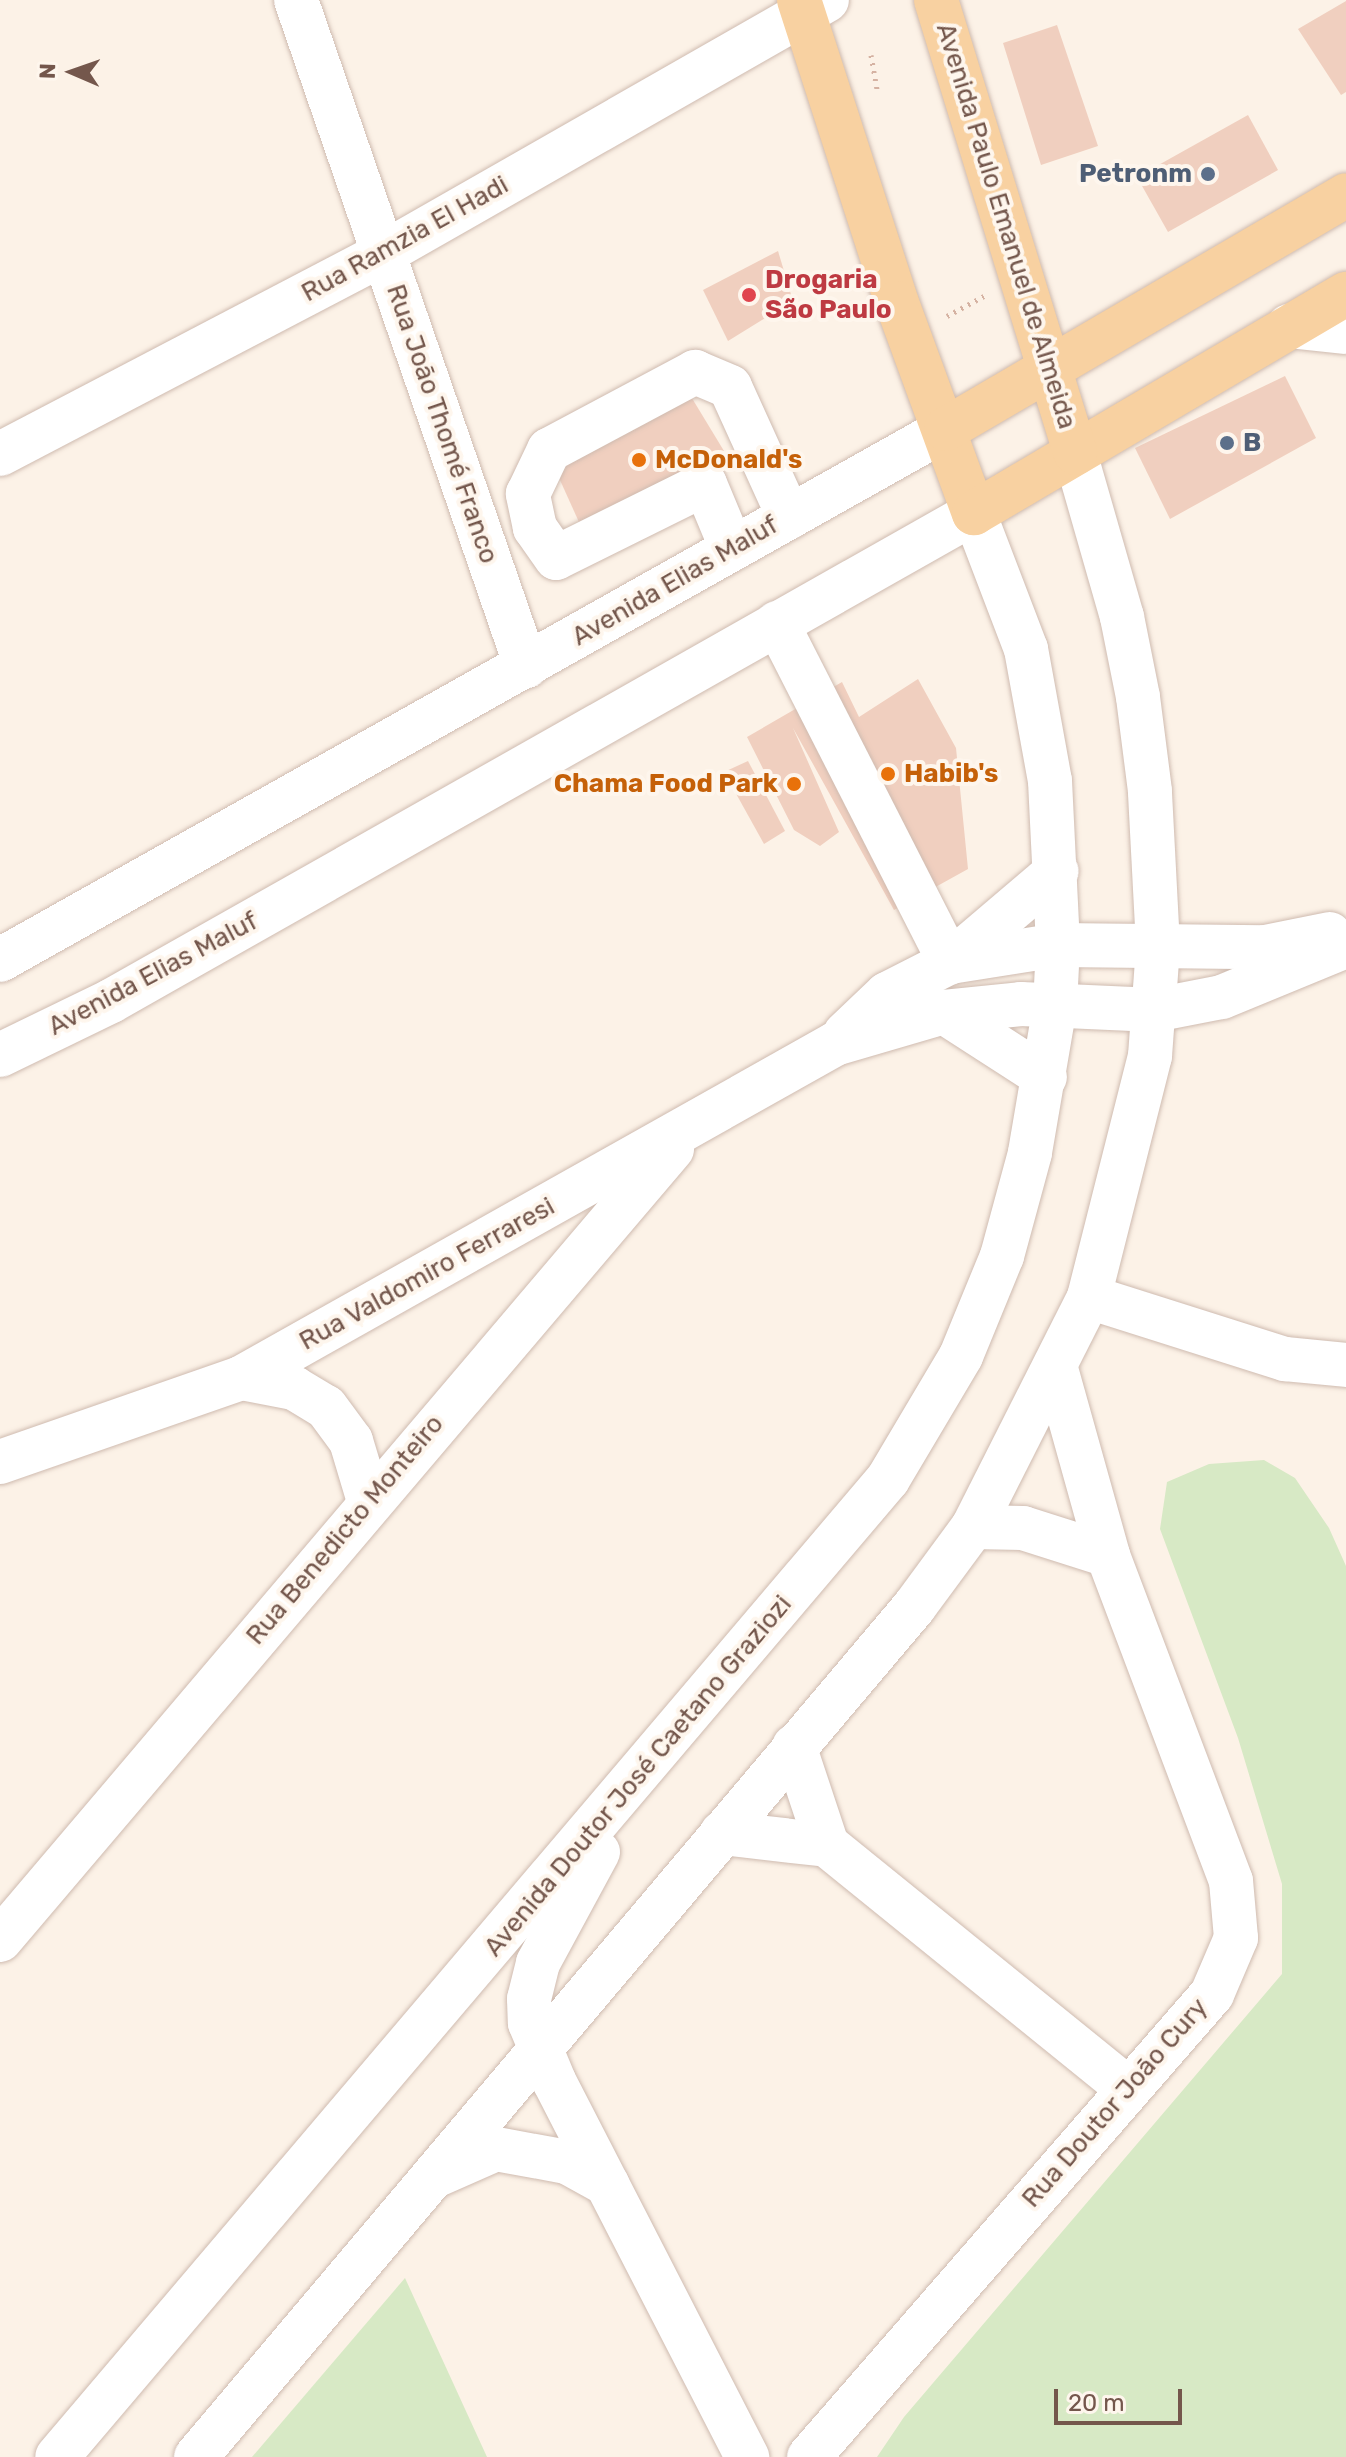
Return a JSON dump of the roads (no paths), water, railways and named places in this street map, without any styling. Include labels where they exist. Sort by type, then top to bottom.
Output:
[{"type":"main road","name":"Avenida Paulo Emanuel de Almeida","points":[[936,0],[1024,275],[1075,453]]},
{"type":"main road","points":[[810,4],[910,340],[946,429],[974,513]]},
{"type":"main road","name":"Avenida Elias Maluf","points":[[946,429],[1050,365],[1346,195]]},
{"type":"main road","name":"Avenida Elias Maluf","points":[[974,513],[1346,294]]},
{"type":"street","name":"Rua João Thomé Franco","points":[[296,0],[526,666]]},
{"type":"street","name":"Rua Ramzia El Hadi","points":[[0,454],[384,253],[810,4]]},
{"type":"street","points":[[1289,326],[1346,332]]},
{"type":"street","points":[[732,549],[705,484],[556,558],[535,528],[528,494],[549,450],[695,372],[730,387],[789,517]]},
{"type":"street","name":"Avenida Elias Maluf","points":[[0,960],[946,429]]},
{"type":"street","points":[[196,2457],[914,1607],[973,1527],[1056,1369],[1089,1297],[1150,1056],[1158,946],[1157,895],[1138,697],[1122,617],[1075,453]]},
{"type":"street","name":"Avenida Elias Maluf","points":[[0,1055],[111,1001],[974,513]]},
{"type":"street","name":"Avenida Doutor José Caetano Graziozi","points":[[57,2457],[639,1776],[888,1479],[961,1356],[1002,1256],[1045,1077],[1055,1006],[1058,945],[1057,871],[1050,781],[1026,649],[974,513]]},
{"type":"street","points":[[777,623],[950,962],[1057,871]]},
{"type":"street","points":[[1157,895],[1223,947]]},
{"type":"street","points":[[1058,945],[1265,947],[1346,931]]},
{"type":"street","name":"Rua Valdomiro Ferraresi","points":[[835,1044],[887,994],[950,962],[1058,945]]},
{"type":"street","points":[[1055,1006],[1155,1010],[1222,997],[1327,958],[1346,946]]},
{"type":"street","points":[[1150,1056],[1222,997]]},
{"type":"street","name":"Rua Valdomiro Ferraresi","points":[[0,1462],[241,1378],[835,1044],[944,1012],[1055,1006]]},
{"type":"street","points":[[944,1012],[1045,1077]]},
{"type":"street","name":"Rua Benedicto Monteiro","points":[[0,1940],[369,1501],[694,1124]]},
{"type":"street","points":[[1089,1297],[1285,1359],[1346,1365]]},
{"type":"street","name":"Rua Doutor João Cury","points":[[809,2457],[1126,2087],[1212,1994],[1236,1938],[1231,1881],[1108,1555],[1056,1369]]},
{"type":"street","points":[[241,1378],[294,1388],[326,1407],[351,1441],[369,1501]]},
{"type":"street","points":[[973,1527],[1023,1528],[1108,1555]]},
{"type":"street","points":[[794,1746],[827,1845]]},
{"type":"street","points":[[639,1776],[538,1963],[529,1999],[538,2049],[747,2457]]},
{"type":"street","points":[[722,1833],[827,1845],[1126,2087]]},
{"type":"street","points":[[427,2181],[458,2162],[496,2149],[567,2162],[607,2184]]},
{"type":"place","name":"Petronm","points":[[1208,174]]},
{"type":"place","name":"Drogaria São Paulo","points":[[749,295]]},
{"type":"place","name":"B","points":[[1227,443]]},
{"type":"place","name":"McDonald's","points":[[639,460]]},
{"type":"place","name":"Habib's","points":[[888,774]]},
{"type":"place","name":"Chama Food Park","points":[[794,784]]}]
